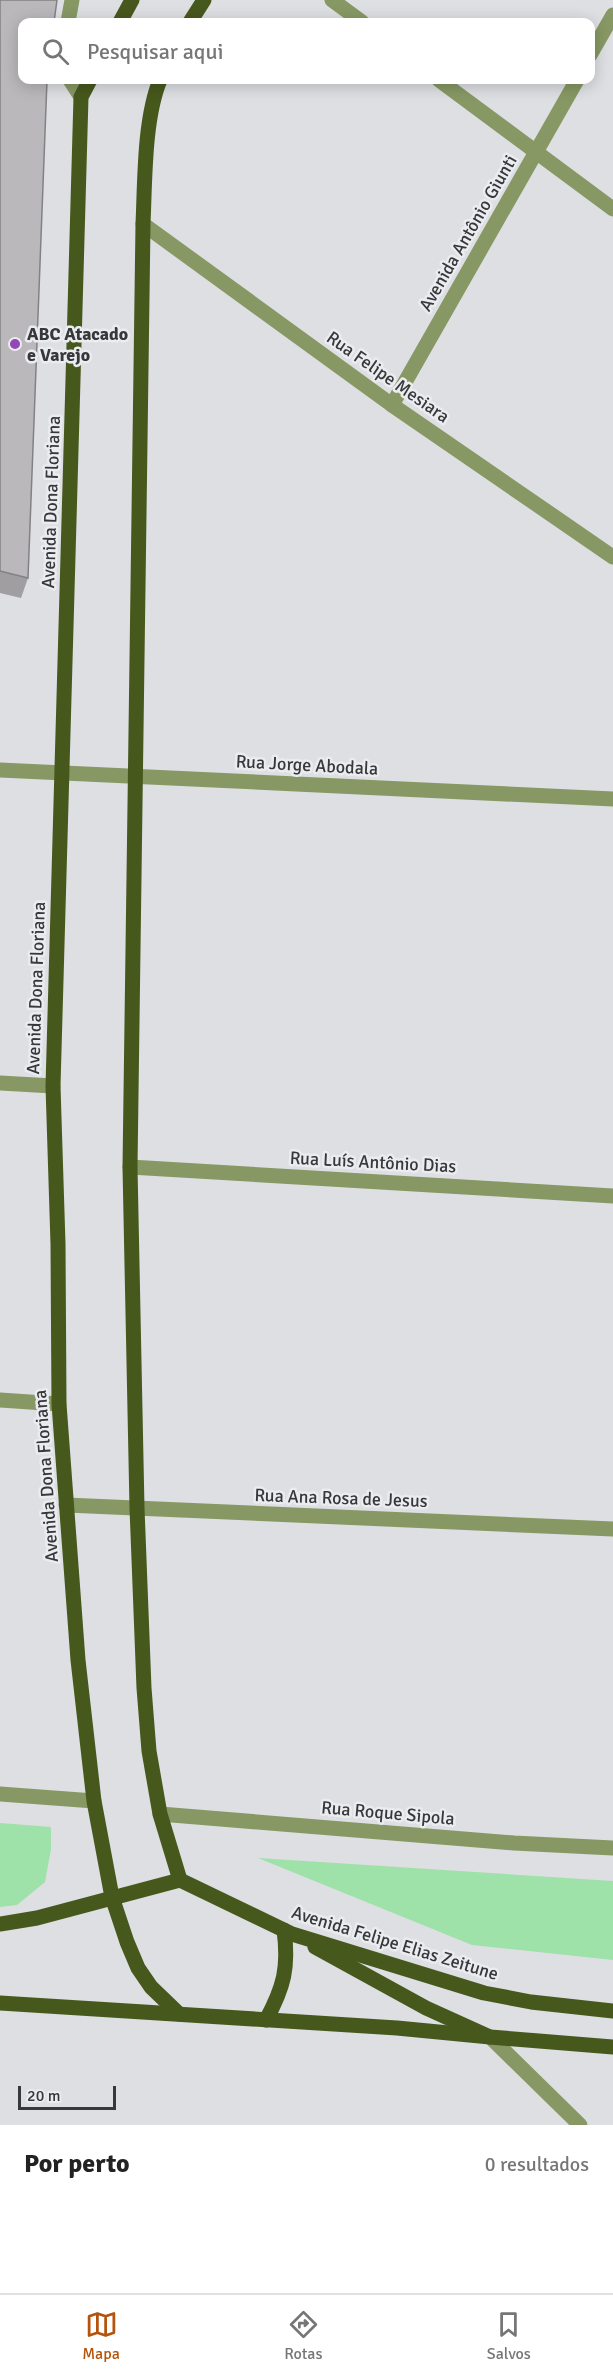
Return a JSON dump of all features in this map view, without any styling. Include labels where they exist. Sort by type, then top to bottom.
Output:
[{"type":"main road","points":[[122,18],[132,0]]},
{"type":"main road","points":[[193,18],[204,0]]},
{"type":"main road","name":"Avenida Dona Floriana","points":[[88,84],[81,97],[53,1086],[58,1244],[59,1404],[78,1660],[94,1801],[112,1897],[138,1968],[151,1987],[179,2014]]},
{"type":"main road","points":[[0,1924],[36,1918],[180,1880],[160,1814],[149,1750],[144,1688],[137,1508],[130,1167],[143,224],[146,162],[154,95],[158,84]]},
{"type":"main road","name":"Avenida Felipe Elias Zeitune","points":[[180,1880],[288,1932],[484,1993],[531,2002],[613,2011]]},
{"type":"main road","points":[[266,2020],[278,1999],[286,1970],[288,1932],[363,1975],[490,2037]]},
{"type":"main road","points":[[0,2002],[397,2028],[613,2047]]},
{"type":"street","points":[[69,18],[72,0]]},
{"type":"street","points":[[332,0],[357,18]]},
{"type":"street","points":[[595,48],[613,15]]},
{"type":"street","points":[[73,84],[81,97]]},
{"type":"street","points":[[444,84],[613,209]]},
{"type":"street","name":"Avenida Antônio Giunti","points":[[392,405],[575,84]]},
{"type":"street","name":"Rua Felipe Mesiara","points":[[143,224],[392,405],[613,557]]},
{"type":"street","name":"Rua Jorge Abodala","points":[[0,770],[613,799]]},
{"type":"street","points":[[0,1083],[53,1086]]},
{"type":"street","name":"Rua Luís Antônio Dias","points":[[130,1167],[613,1196]]},
{"type":"street","points":[[0,1400],[59,1404]]},
{"type":"street","name":"Rua Ana Rosa de Jesus","points":[[66,1505],[613,1529]]},
{"type":"street","points":[[0,1794],[94,1801]]},
{"type":"street","name":"Rua Roque Sipola","points":[[160,1814],[514,1843],[613,1848]]},
{"type":"street","points":[[490,2037],[561,2119],[580,2125]]},
{"type":"green space","points":[[0,1823],[51,1827],[51,1849],[45,1882],[17,1905],[0,1907]]},
{"type":"green space","points":[[258,1858],[613,1881],[613,1960],[472,1945]]},
{"type":"building","name":"ABC Atacado e Varejo","points":[[0,0],[57,0],[55,18],[18,18],[18,84],[47,84],[28,578],[0,571]]},
{"type":"place","name":"ABC Atacado e Varejo","points":[[15,344]]}]
